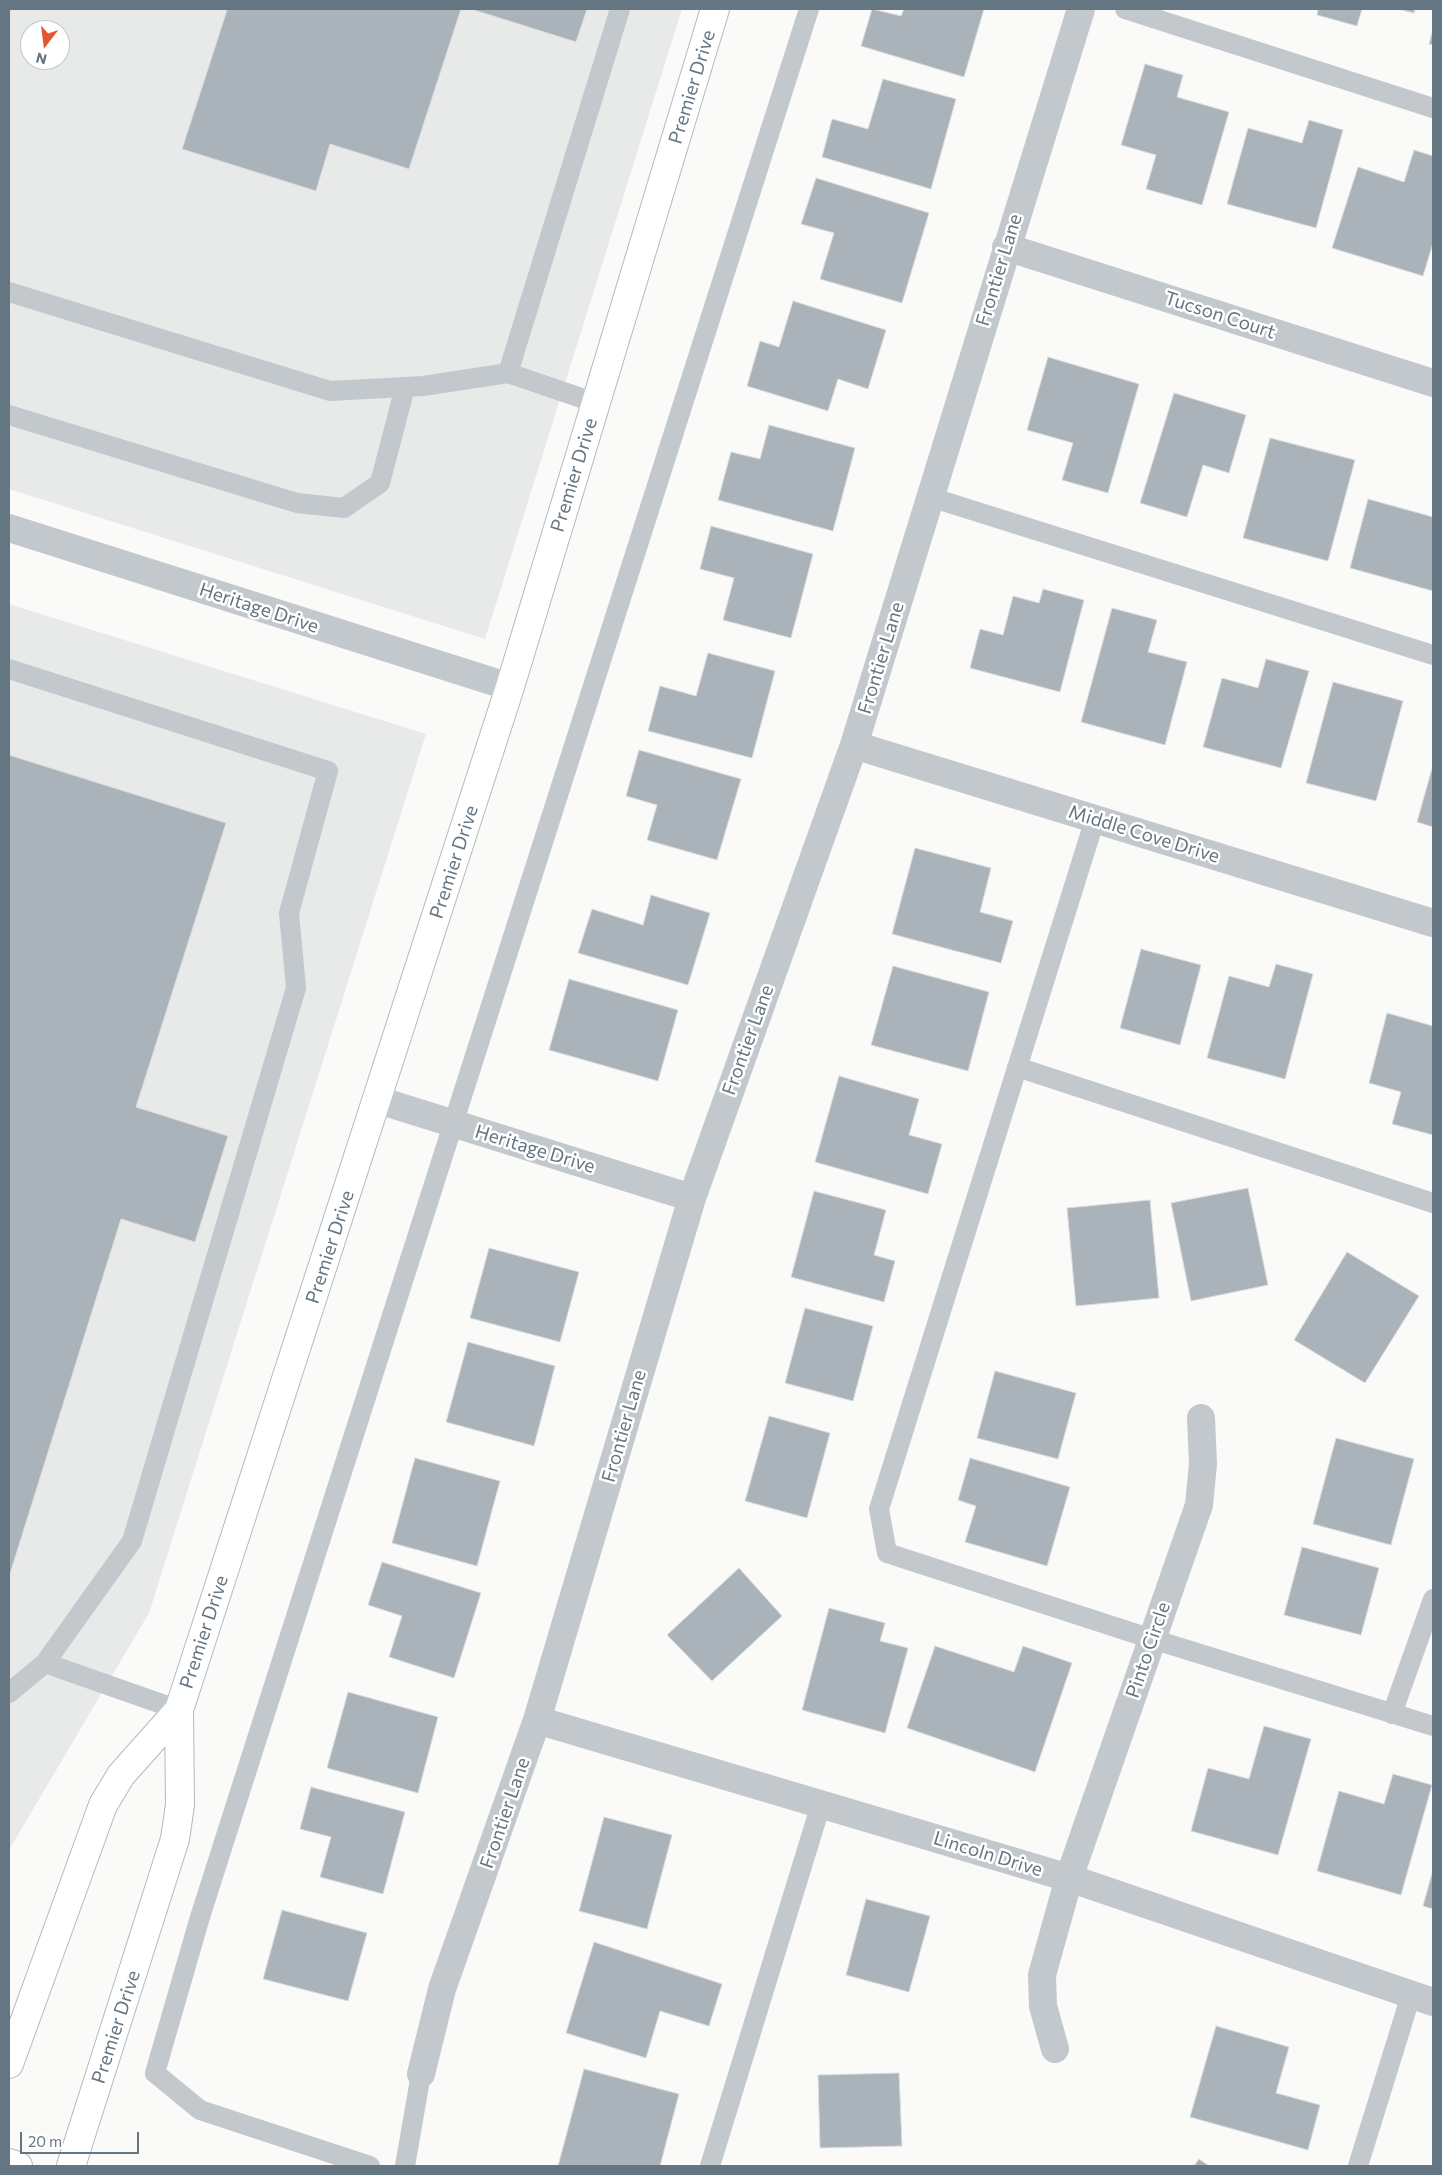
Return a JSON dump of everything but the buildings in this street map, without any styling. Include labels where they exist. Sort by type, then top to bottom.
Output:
[{"type":"street","name":"Premier Drive","points":[[71,2166],[175,1839],[180,1805],[179,1710],[378,1100],[510,687],[715,9]]},
{"type":"street","name":"Frontier Lane","points":[[422,2074],[442,1989],[538,1720],[692,1198],[854,745],[1006,247],[1081,9]]},
{"type":"street","name":"Tucson Court","points":[[1006,247],[1433,383]]},
{"type":"street","name":"Heritage Drive","points":[[9,528],[510,687]]},
{"type":"street","name":"Middle Cove Drive","points":[[854,745],[1433,922]]},
{"type":"street","name":"Heritage Drive","points":[[378,1100],[692,1198]]},
{"type":"street","name":"Pinto Circle","points":[[1055,2049],[1042,2006],[1042,1975],[1069,1878],[1198,1505],[1203,1464],[1201,1418]]},
{"type":"street","name":"Premier Drive","points":[[9,2064],[103,1805],[121,1775],[179,1710]]},
{"type":"street","name":"Lincoln Drive","points":[[538,1720],[1069,1878],[1422,1998]]},
{"type":"street","points":[[9,2163],[18,2166]]},
{"type":"lane","points":[[508,373],[620,9]]},
{"type":"lane","points":[[370,2166],[200,2110],[155,2073],[200,1917],[809,9]]},
{"type":"lane","points":[[1125,9],[1433,108]]},
{"type":"lane","points":[[9,292],[330,391],[405,387],[508,373],[596,403]]},
{"type":"lane","points":[[9,415],[297,503],[344,508],[380,483],[405,387]]},
{"type":"lane","points":[[930,497],[1433,655]]},
{"type":"lane","points":[[9,669],[328,771],[289,913],[296,988],[132,1541],[45,1663],[9,1693]]},
{"type":"lane","points":[[1095,819],[879,1509],[887,1553],[1152,1639],[1433,1726]]},
{"type":"lane","points":[[1017,1067],[1433,1203]]},
{"type":"lane","points":[[1392,1714],[1433,1599]]},
{"type":"lane","points":[[45,1663],[179,1710]]},
{"type":"lane","points":[[710,2166],[822,1804]]},
{"type":"lane","points":[[1358,2166],[1422,1998]]},
{"type":"lane","points":[[405,2166],[422,2074]]},
{"type":"shaded area","points":[[9,9],[682,9],[485,639],[9,489]]},
{"type":"shaded area","points":[[9,604],[426,734],[149,1613],[9,1850]]}]
